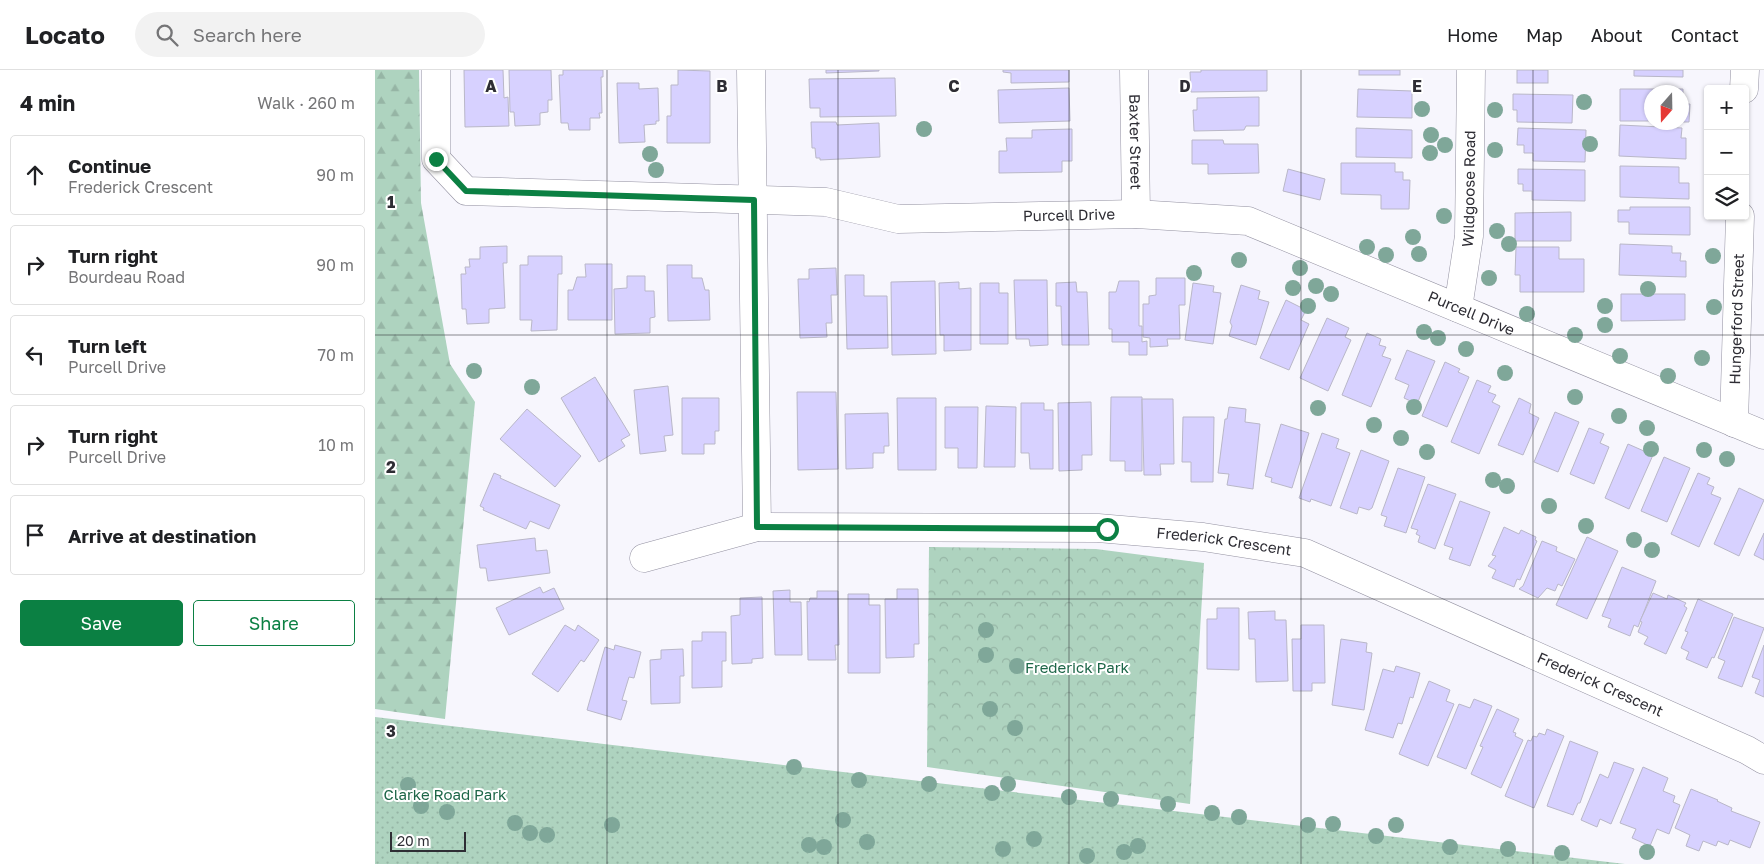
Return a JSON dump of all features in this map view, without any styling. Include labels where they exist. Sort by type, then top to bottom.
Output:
[{"type":"street","name":"Purcell Drive","points":[[436,70],[436,159],[466,191],[826,202],[898,219],[1137,214],[1248,222],[1764,435]]},
{"type":"street","points":[[751,70],[757,527]]},
{"type":"street","name":"Baxter Street","points":[[1135,70],[1137,214]]},
{"type":"street","name":"Wildgoose Road","points":[[1458,308],[1469,236],[1471,70]]},
{"type":"street","points":[[1744,85],[1745,70]]},
{"type":"street","name":"Hungerford Street","points":[[1734,423],[1740,220]]},
{"type":"street","name":"Frederick Crescent","points":[[644,558],[757,527],[1098,528],[1203,537],[1305,553],[1747,750],[1764,760]]},
{"type":"green space","points":[[375,70],[419,70],[421,203],[450,364],[475,402],[445,719],[375,709]]},
{"type":"green space","name":"Frederick Park","points":[[929,547],[1096,549],[1204,563],[1190,804],[927,767]]},
{"type":"green space","name":"Clarke Road Park","points":[[375,717],[1625,864],[375,864]]},
{"type":"building","points":[[464,70],[503,70],[504,98],[508,97],[509,126],[465,127]]},
{"type":"building","points":[[509,70],[551,70],[552,100],[548,100],[548,112],[540,113],[540,125],[515,126],[514,112],[510,112]]},
{"type":"building","points":[[563,70],[603,70],[603,77],[601,77],[602,113],[599,113],[600,118],[590,118],[590,130],[569,130],[568,123],[561,123],[559,75],[563,75]]},
{"type":"building","points":[[678,70],[710,71],[710,143],[667,143],[667,116],[671,116],[671,85],[678,85]]},
{"type":"building","points":[[826,70],[879,70],[879,71],[826,73]]},
{"type":"building","points":[[1003,70],[1069,70],[1069,82],[1011,83],[1011,73],[1003,72]]},
{"type":"building","points":[[1201,70],[1267,70],[1267,91],[1191,92],[1190,72],[1201,72]]},
{"type":"building","points":[[1359,70],[1400,70],[1400,75],[1359,75]]},
{"type":"building","points":[[1517,70],[1548,70],[1548,83],[1517,83]]},
{"type":"building","points":[[1634,70],[1683,70],[1683,77],[1634,76]]},
{"type":"building","points":[[895,78],[896,116],[820,117],[820,108],[810,108],[809,79]]},
{"type":"building","points":[[617,83],[639,83],[639,89],[658,88],[659,121],[656,121],[656,124],[644,125],[645,142],[619,143]]},
{"type":"building","points":[[1069,88],[1070,121],[999,123],[998,90]]},
{"type":"building","points":[[1358,89],[1412,91],[1412,118],[1357,117]]},
{"type":"building","points":[[1620,89],[1644,89],[1644,121],[1620,121]]},
{"type":"building","points":[[1513,94],[1573,95],[1572,123],[1517,122],[1517,110],[1513,110]]},
{"type":"building","points":[[1259,97],[1259,126],[1246,126],[1244,130],[1194,131],[1193,110],[1197,110],[1197,98]]},
{"type":"building","points":[[811,122],[836,122],[837,125],[879,123],[880,157],[820,160],[820,158],[816,158],[815,148],[812,148]]},
{"type":"building","points":[[1620,125],[1644,126],[1644,130],[1682,130],[1681,138],[1686,138],[1686,159],[1619,156]]},
{"type":"building","points":[[1356,128],[1412,130],[1412,158],[1356,157]]},
{"type":"building","points":[[1518,128],[1586,130],[1585,162],[1533,161],[1533,153],[1524,153],[1524,145],[1517,145]]},
{"type":"building","points":[[1072,129],[1072,161],[1062,161],[1062,172],[999,173],[999,151],[1007,151],[1006,138],[1032,138],[1032,130]]},
{"type":"building","points":[[1192,140],[1223,140],[1224,144],[1258,144],[1259,173],[1208,174],[1208,164],[1192,164]]},
{"type":"building","points":[[1341,163],[1395,163],[1395,172],[1403,172],[1403,180],[1410,180],[1409,209],[1381,209],[1381,195],[1341,194]]},
{"type":"building","points":[[1620,166],[1679,167],[1679,183],[1689,183],[1689,199],[1620,197]]},
{"type":"building","points":[[1288,169],[1325,179],[1320,200],[1283,191]]},
{"type":"building","points":[[1518,169],[1585,170],[1585,201],[1532,200],[1532,191],[1523,191],[1523,184],[1518,184]]},
{"type":"building","points":[[1630,207],[1690,207],[1690,235],[1629,234],[1629,222],[1618,222],[1618,210],[1630,210]]},
{"type":"building","points":[[1571,212],[1571,241],[1515,241],[1515,213]]},
{"type":"building","points":[[1620,244],[1672,246],[1672,253],[1681,253],[1680,261],[1686,261],[1686,277],[1619,275]]},
{"type":"building","points":[[507,246],[507,263],[503,263],[505,308],[489,309],[489,323],[467,324],[466,309],[462,309],[461,274],[466,274],[465,267],[470,267],[469,259],[480,259],[480,247]]},
{"type":"building","points":[[1516,247],[1559,247],[1559,259],[1584,259],[1584,292],[1520,292],[1520,275],[1515,275]]},
{"type":"building","points":[[528,256],[562,256],[562,274],[558,274],[557,330],[531,331],[532,320],[520,320],[520,265],[528,265]]},
{"type":"building","points":[[585,264],[612,264],[612,320],[568,320],[568,290],[573,290],[577,277],[586,277]]},
{"type":"building","points":[[667,265],[692,265],[692,278],[702,278],[705,290],[709,290],[710,320],[668,321]]},
{"type":"building","points":[[836,268],[837,295],[831,295],[832,323],[826,323],[827,337],[800,338],[798,279],[809,279],[809,269]]},
{"type":"building","points":[[845,275],[864,275],[864,296],[887,296],[888,348],[847,349]]},
{"type":"building","points":[[627,276],[645,276],[645,291],[654,291],[655,317],[650,318],[650,333],[615,334],[614,289],[627,288]]},
{"type":"building","points":[[1156,278],[1185,278],[1185,305],[1179,305],[1180,339],[1167,339],[1168,346],[1150,347],[1150,338],[1143,337],[1143,304],[1149,304],[1149,296],[1156,295]]},
{"type":"building","points":[[1014,280],[1047,280],[1048,345],[1030,346],[1029,339],[1016,339]]},
{"type":"building","points":[[935,281],[936,354],[892,355],[891,282]]},
{"type":"building","points":[[1119,281],[1139,281],[1139,326],[1142,326],[1142,342],[1147,341],[1147,355],[1129,355],[1129,342],[1112,342],[1112,329],[1109,329],[1109,292],[1116,292]]},
{"type":"building","points":[[959,282],[959,289],[971,288],[971,350],[944,351],[944,335],[940,335],[939,283]]},
{"type":"building","points":[[1076,282],[1077,292],[1087,292],[1089,345],[1062,345],[1061,306],[1056,306],[1056,283]]},
{"type":"building","points":[[980,283],[999,283],[999,293],[1008,293],[1008,344],[980,344]]},
{"type":"building","points":[[1193,283],[1214,286],[1213,292],[1221,293],[1213,344],[1185,340]]},
{"type":"building","points":[[1241,285],[1260,291],[1258,299],[1269,302],[1256,345],[1229,336],[1232,326],[1230,322]]},
{"type":"building","points":[[1621,294],[1685,294],[1685,320],[1621,321]]},
{"type":"building","points":[[1286,300],[1306,310],[1301,320],[1309,324],[1289,370],[1260,358]]},
{"type":"building","points":[[1327,318],[1349,328],[1345,337],[1351,340],[1328,391],[1300,378]]},
{"type":"building","points":[[1367,333],[1381,339],[1379,345],[1386,347],[1382,356],[1391,359],[1371,407],[1342,395]]},
{"type":"building","points":[[1407,350],[1435,361],[1417,404],[1404,398],[1409,385],[1395,379]]},
{"type":"building","points":[[1445,362],[1460,369],[1458,372],[1469,377],[1447,427],[1422,416]]},
{"type":"building","points":[[595,377],[630,435],[621,440],[625,446],[599,462],[561,398]]},
{"type":"building","points":[[1477,380],[1491,386],[1488,392],[1496,395],[1492,402],[1500,406],[1479,454],[1451,442]]},
{"type":"building","points":[[668,386],[673,435],[664,436],[666,451],[640,454],[634,390]]},
{"type":"building","points":[[797,392],[836,392],[838,469],[798,470]]},
{"type":"building","points":[[1111,397],[1142,397],[1142,471],[1125,471],[1125,461],[1110,461]]},
{"type":"building","points":[[682,398],[719,398],[719,431],[715,431],[715,444],[704,444],[704,454],[682,454]]},
{"type":"building","points":[[897,398],[936,398],[936,470],[898,470]]},
{"type":"building","points":[[1519,398],[1531,404],[1529,413],[1539,418],[1523,455],[1498,445]]},
{"type":"building","points":[[1142,399],[1173,399],[1174,464],[1160,464],[1161,475],[1144,475]]},
{"type":"building","points":[[1091,402],[1092,455],[1082,455],[1082,470],[1059,471],[1058,403]]},
{"type":"building","points":[[1021,403],[1044,403],[1044,410],[1053,410],[1053,469],[1030,469],[1029,453],[1021,453]]},
{"type":"building","points":[[986,406],[1016,407],[1015,467],[984,467]]},
{"type":"building","points":[[945,407],[978,407],[977,468],[958,468],[958,448],[945,448]]},
{"type":"building","points":[[1229,407],[1246,409],[1245,422],[1260,424],[1253,489],[1227,485],[1229,474],[1218,473],[1225,419],[1227,419]]},
{"type":"building","points":[[527,409],[581,456],[555,487],[500,439]]},
{"type":"building","points":[[1555,412],[1579,422],[1558,472],[1534,462]]},
{"type":"building","points":[[888,413],[889,446],[884,446],[884,453],[873,453],[873,468],[846,469],[845,414]]},
{"type":"building","points":[[1183,417],[1214,417],[1213,482],[1191,482],[1191,462],[1182,462]]},
{"type":"building","points":[[1281,424],[1309,433],[1292,488],[1271,482],[1272,478],[1265,476]]},
{"type":"building","points":[[1589,428],[1604,434],[1600,443],[1609,447],[1594,484],[1570,474]]},
{"type":"building","points":[[1322,433],[1339,439],[1336,448],[1350,453],[1331,506],[1311,499],[1310,502],[1299,498]]},
{"type":"building","points":[[1628,444],[1653,455],[1629,509],[1605,498]]},
{"type":"building","points":[[1361,450],[1389,461],[1372,508],[1369,510],[1359,507],[1357,514],[1340,508]]},
{"type":"building","points":[[1664,457],[1690,468],[1667,522],[1641,511]]},
{"type":"building","points":[[1398,468],[1425,477],[1406,533],[1384,526],[1387,517],[1381,515]]},
{"type":"building","points":[[494,473],[501,476],[500,478],[560,505],[549,529],[530,521],[526,529],[483,510],[484,508],[480,506]]},
{"type":"building","points":[[1698,473],[1710,478],[1707,484],[1714,487],[1711,494],[1721,498],[1699,547],[1671,534]]},
{"type":"building","points":[[1428,484],[1456,494],[1435,549],[1418,542],[1420,536],[1416,534],[1418,530],[1411,528]]},
{"type":"building","points":[[1739,488],[1764,500],[1739,556],[1714,544]]},
{"type":"building","points":[[1460,501],[1490,512],[1470,566],[1449,559],[1453,548],[1444,545]]},
{"type":"building","points":[[1504,527],[1519,534],[1521,530],[1536,537],[1535,540],[1537,541],[1520,580],[1517,579],[1514,587],[1492,578],[1496,570],[1488,566],[1496,556],[1492,555]]},
{"type":"building","points":[[1764,533],[1764,560],[1754,555]]},
{"type":"building","points":[[1587,537],[1618,551],[1587,619],[1556,605]]},
{"type":"building","points":[[535,538],[536,551],[547,550],[550,573],[488,581],[486,568],[480,568],[477,545]]},
{"type":"building","points":[[1542,541],[1557,547],[1556,551],[1575,559],[1562,586],[1558,584],[1555,591],[1547,588],[1538,598],[1519,589],[1523,586]]},
{"type":"building","points":[[1622,567],[1656,581],[1638,627],[1634,625],[1630,636],[1608,627],[1611,619],[1602,616]]},
{"type":"building","points":[[540,587],[543,593],[554,588],[564,609],[509,635],[496,608]]},
{"type":"building","points":[[897,589],[918,589],[919,644],[914,644],[914,657],[886,658],[885,599],[897,599]]},
{"type":"building","points":[[790,590],[790,602],[801,602],[802,655],[775,655],[773,591]]},
{"type":"building","points":[[817,591],[838,591],[839,645],[835,645],[836,660],[808,660],[807,601],[809,602],[810,598],[817,598]]},
{"type":"building","points":[[1653,593],[1667,599],[1668,595],[1686,603],[1684,606],[1687,608],[1666,654],[1644,644],[1648,637],[1638,632],[1642,622],[1640,621]]},
{"type":"building","points":[[848,594],[869,594],[869,605],[880,605],[880,673],[848,673]]},
{"type":"building","points":[[762,597],[763,658],[752,659],[752,663],[732,664],[731,616],[740,615],[740,598]]},
{"type":"building","points":[[1698,599],[1733,614],[1714,658],[1712,657],[1707,668],[1686,659],[1689,652],[1681,648],[1688,632],[1685,631]]},
{"type":"building","points":[[1217,608],[1239,608],[1239,670],[1207,669],[1207,619],[1217,619]]},
{"type":"building","points":[[1275,611],[1275,620],[1286,620],[1288,681],[1256,682],[1255,639],[1249,639],[1248,612]]},
{"type":"building","points":[[1734,617],[1764,628],[1742,687],[1718,678],[1725,661],[1718,658]]},
{"type":"building","points":[[565,625],[575,631],[578,625],[599,640],[584,662],[581,660],[558,692],[532,674]]},
{"type":"building","points":[[1301,625],[1324,625],[1325,683],[1312,683],[1312,691],[1293,691],[1292,639],[1301,639]]},
{"type":"building","points":[[702,632],[726,632],[726,661],[722,661],[722,687],[692,688],[692,641],[702,641]]},
{"type":"building","points":[[1341,639],[1367,643],[1366,652],[1372,653],[1364,710],[1332,705]]},
{"type":"building","points":[[615,645],[641,652],[634,678],[629,677],[622,700],[627,701],[621,720],[587,710],[605,647],[614,650]]},
{"type":"building","points":[[1764,645],[1764,697],[1755,693],[1760,680],[1752,677]]},
{"type":"building","points":[[683,649],[684,676],[680,676],[680,703],[651,704],[650,660],[661,659],[661,650]]},
{"type":"building","points":[[1396,666],[1420,673],[1413,698],[1410,697],[1402,724],[1398,723],[1393,738],[1365,730],[1383,669],[1394,672]]},
{"type":"building","points":[[1429,681],[1450,690],[1446,701],[1454,704],[1428,766],[1399,754]]},
{"type":"building","points":[[1474,699],[1492,706],[1466,769],[1437,757],[1459,704],[1470,708]]},
{"type":"building","points":[[1497,709],[1519,719],[1513,732],[1516,733],[1515,736],[1523,740],[1501,788],[1471,774],[1483,747],[1480,746]]},
{"type":"building","points":[[1547,729],[1564,736],[1534,808],[1505,796],[1528,740],[1531,741],[1533,736],[1537,737],[1539,733],[1545,735]]},
{"type":"building","points":[[1570,741],[1598,752],[1580,803],[1578,803],[1573,815],[1547,806]]},
{"type":"building","points":[[1614,762],[1634,769],[1611,824],[1600,819],[1597,827],[1581,820],[1600,774],[1608,778]]},
{"type":"building","points":[[1643,767],[1668,778],[1663,791],[1675,796],[1673,802],[1680,805],[1669,834],[1657,829],[1650,846],[1632,838],[1636,829],[1620,823]]},
{"type":"building","points":[[1691,789],[1718,800],[1732,808],[1731,811],[1760,822],[1750,848],[1730,840],[1728,845],[1718,841],[1716,846],[1703,841],[1699,851],[1686,846],[1690,835],[1675,828]]},
{"type":"route","points":[[436,159],[466,191],[754,200],[757,527],[1107,529]]}]
